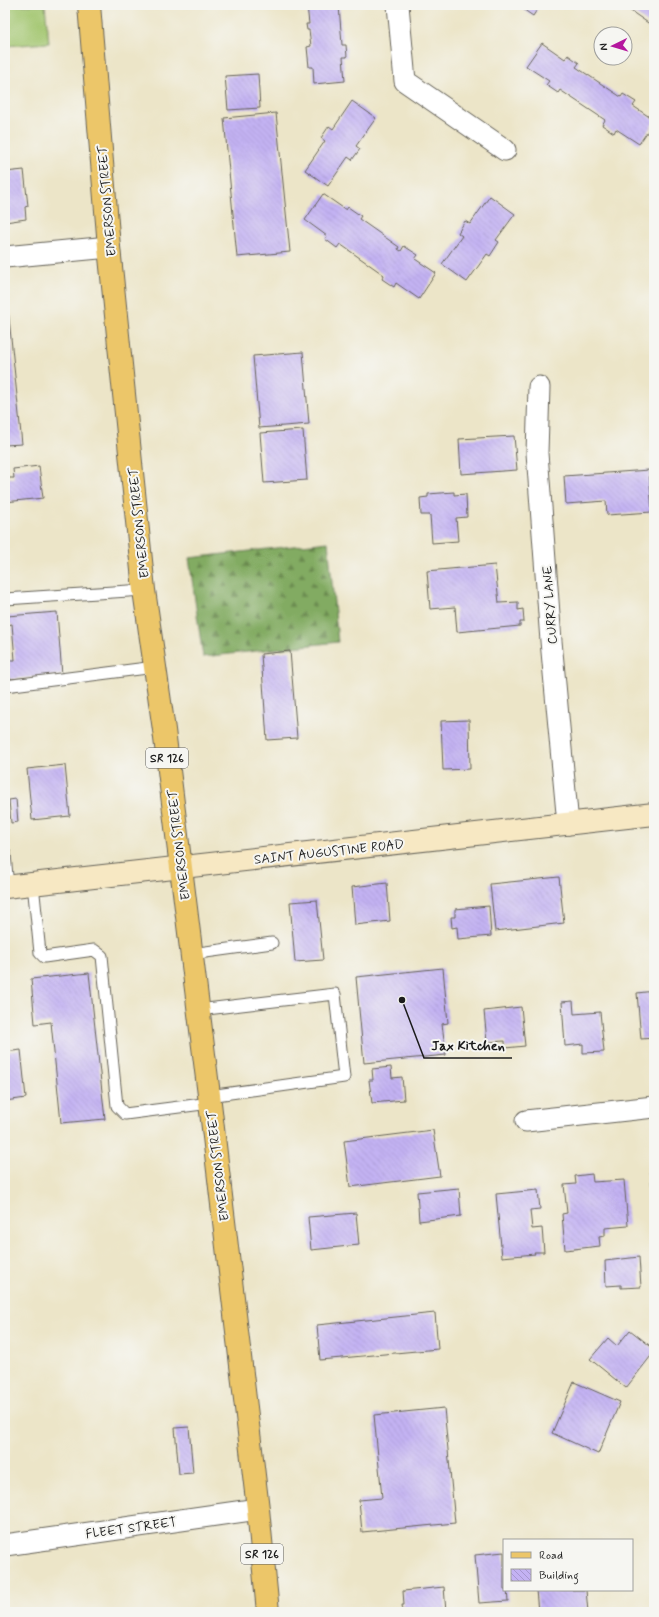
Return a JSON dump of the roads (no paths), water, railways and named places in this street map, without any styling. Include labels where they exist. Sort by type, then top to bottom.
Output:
[{"type":"main road","name":"EMERSON STREET","points":[[89,5],[109,247],[144,590],[209,1100],[258,1509],[268,1612]]},
{"type":"main road","name":"SAINT AUGUSTINE ROAD","points":[[7,887],[654,814]]},
{"type":"street","points":[[398,5],[405,80],[505,150]]},
{"type":"street","points":[[5,257],[109,247]]},
{"type":"street","name":"CURRY LANE","points":[[539,387],[537,453],[551,641],[568,824]]},
{"type":"street","points":[[526,1121],[654,1107]]},
{"type":"street","name":"FLEET STREET","points":[[5,1545],[258,1509]]},
{"type":"lane","points":[[5,599],[144,590]]},
{"type":"lane","points":[[5,686],[155,667]]},
{"type":"lane","points":[[5,854],[7,887]]},
{"type":"lane","points":[[33,884],[40,953],[44,957],[94,950],[102,956],[117,1106],[125,1114],[344,1077],[335,994],[198,1010]]},
{"type":"lane","points":[[191,954],[272,943]]},
{"type":"place","name":"Jax Kitchen","points":[[402,1000]]}]
